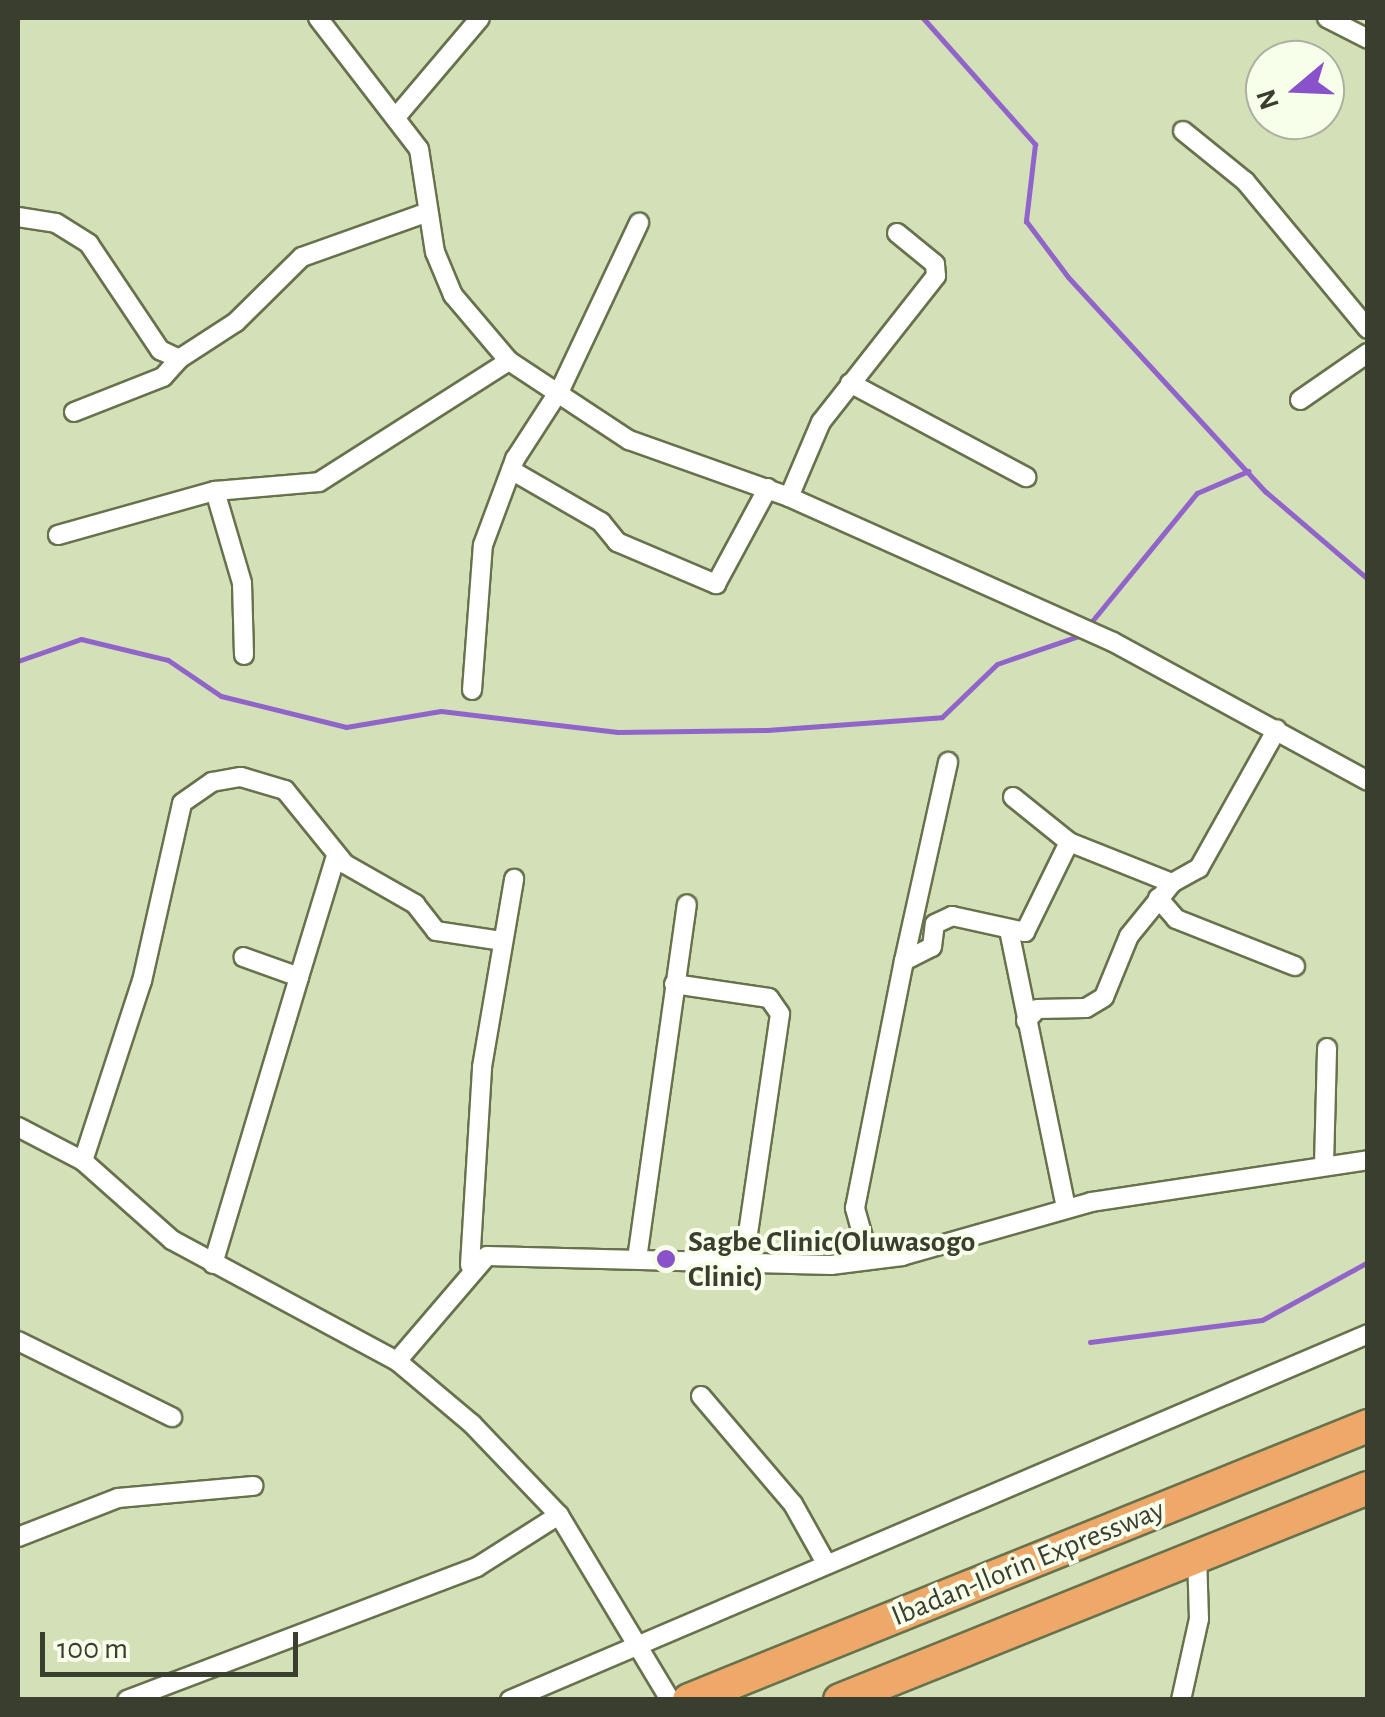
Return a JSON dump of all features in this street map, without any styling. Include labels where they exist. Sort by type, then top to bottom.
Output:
[{"type":"highway","name":"Ibadan-Ilorin Expressway","points":[[689,1700],[1368,1426]]},
{"type":"highway","name":"Ibadan-Ilorin Expressway","points":[[840,1700],[1368,1488]]},
{"type":"street","points":[[318,18],[397,116],[426,170],[423,214],[453,296],[509,361],[628,440],[790,497],[1113,642],[1368,782]]},
{"type":"street","points":[[397,116],[480,18]]},
{"type":"street","points":[[1327,18],[1368,39]]},
{"type":"street","points":[[1183,131],[1245,180],[1368,328]]},
{"type":"street","points":[[74,412],[163,377],[178,359],[236,322],[302,257],[423,214]]},
{"type":"street","points":[[18,217],[56,224],[89,244],[160,350],[178,359]]},
{"type":"street","points":[[472,690],[478,567],[511,470],[557,393],[639,223]]},
{"type":"street","points":[[790,497],[850,382],[936,276],[936,264],[897,233]]},
{"type":"street","points":[[1300,400],[1368,353]]},
{"type":"street","points":[[58,535],[215,491],[319,482],[509,361]]},
{"type":"street","points":[[850,382],[1026,477]]},
{"type":"street","points":[[511,470],[600,522],[616,542],[716,584],[768,488]]},
{"type":"street","points":[[215,491],[240,571],[244,655]]},
{"type":"street","points":[[1026,1020],[1051,1005],[1096,1004],[1158,898],[1172,884],[1199,868],[1277,729]]},
{"type":"street","points":[[868,1255],[855,1208],[948,762]]},
{"type":"street","points":[[83,1161],[142,981],[182,803],[241,778],[285,790],[336,856],[415,904],[450,939],[502,941]]},
{"type":"street","points":[[1013,796],[1069,842],[1172,884]]},
{"type":"street","points":[[1010,934],[1025,932],[1069,842]]},
{"type":"street","points":[[213,1264],[336,856]]},
{"type":"street","points":[[397,1361],[470,1265],[482,1067],[514,879]]},
{"type":"street","points":[[1158,898],[1176,919],[1296,966]]},
{"type":"street","points":[[637,1258],[687,905]]},
{"type":"street","points":[[904,961],[932,947],[934,924],[952,916],[1008,926],[1066,1208]]},
{"type":"street","points":[[243,958],[299,976]]},
{"type":"street","points":[[674,984],[769,998],[780,1014],[743,1269]]},
{"type":"street","points":[[1324,1165],[1328,1048]]},
{"type":"street","points":[[18,1128],[83,1161],[213,1264],[397,1361],[525,1472],[559,1515],[670,1700]]},
{"type":"street","points":[[470,1265],[510,1252],[637,1258],[743,1269],[868,1255],[902,1256],[1066,1208],[1368,1160]]},
{"type":"street","points":[[510,1700],[641,1648],[826,1564],[1368,1334]]},
{"type":"street","points":[[18,1341],[172,1417]]},
{"type":"street","points":[[701,1396],[792,1504],[826,1564]]},
{"type":"street","points":[[18,1538],[118,1498],[253,1486]]},
{"type":"street","points":[[128,1700],[477,1567],[559,1515]]},
{"type":"street","points":[[1181,1700],[1202,1597],[1197,1556]]},
{"type":"waterway","points":[[923,18],[1035,144],[1026,221],[1068,277],[1266,492],[1368,579]]},
{"type":"waterway","points":[[1088,626],[1197,493],[1248,471]]},
{"type":"waterway","points":[[18,661],[81,639],[168,660],[221,696],[346,727],[441,711],[618,732],[767,730],[942,717],[997,664],[1081,635]]},
{"type":"waterway","points":[[1090,1342],[1262,1320],[1368,1262]]},
{"type":"place","name":"Sagbe Clinic(Oluwasogo Clinic)","points":[[666,1259]]}]
